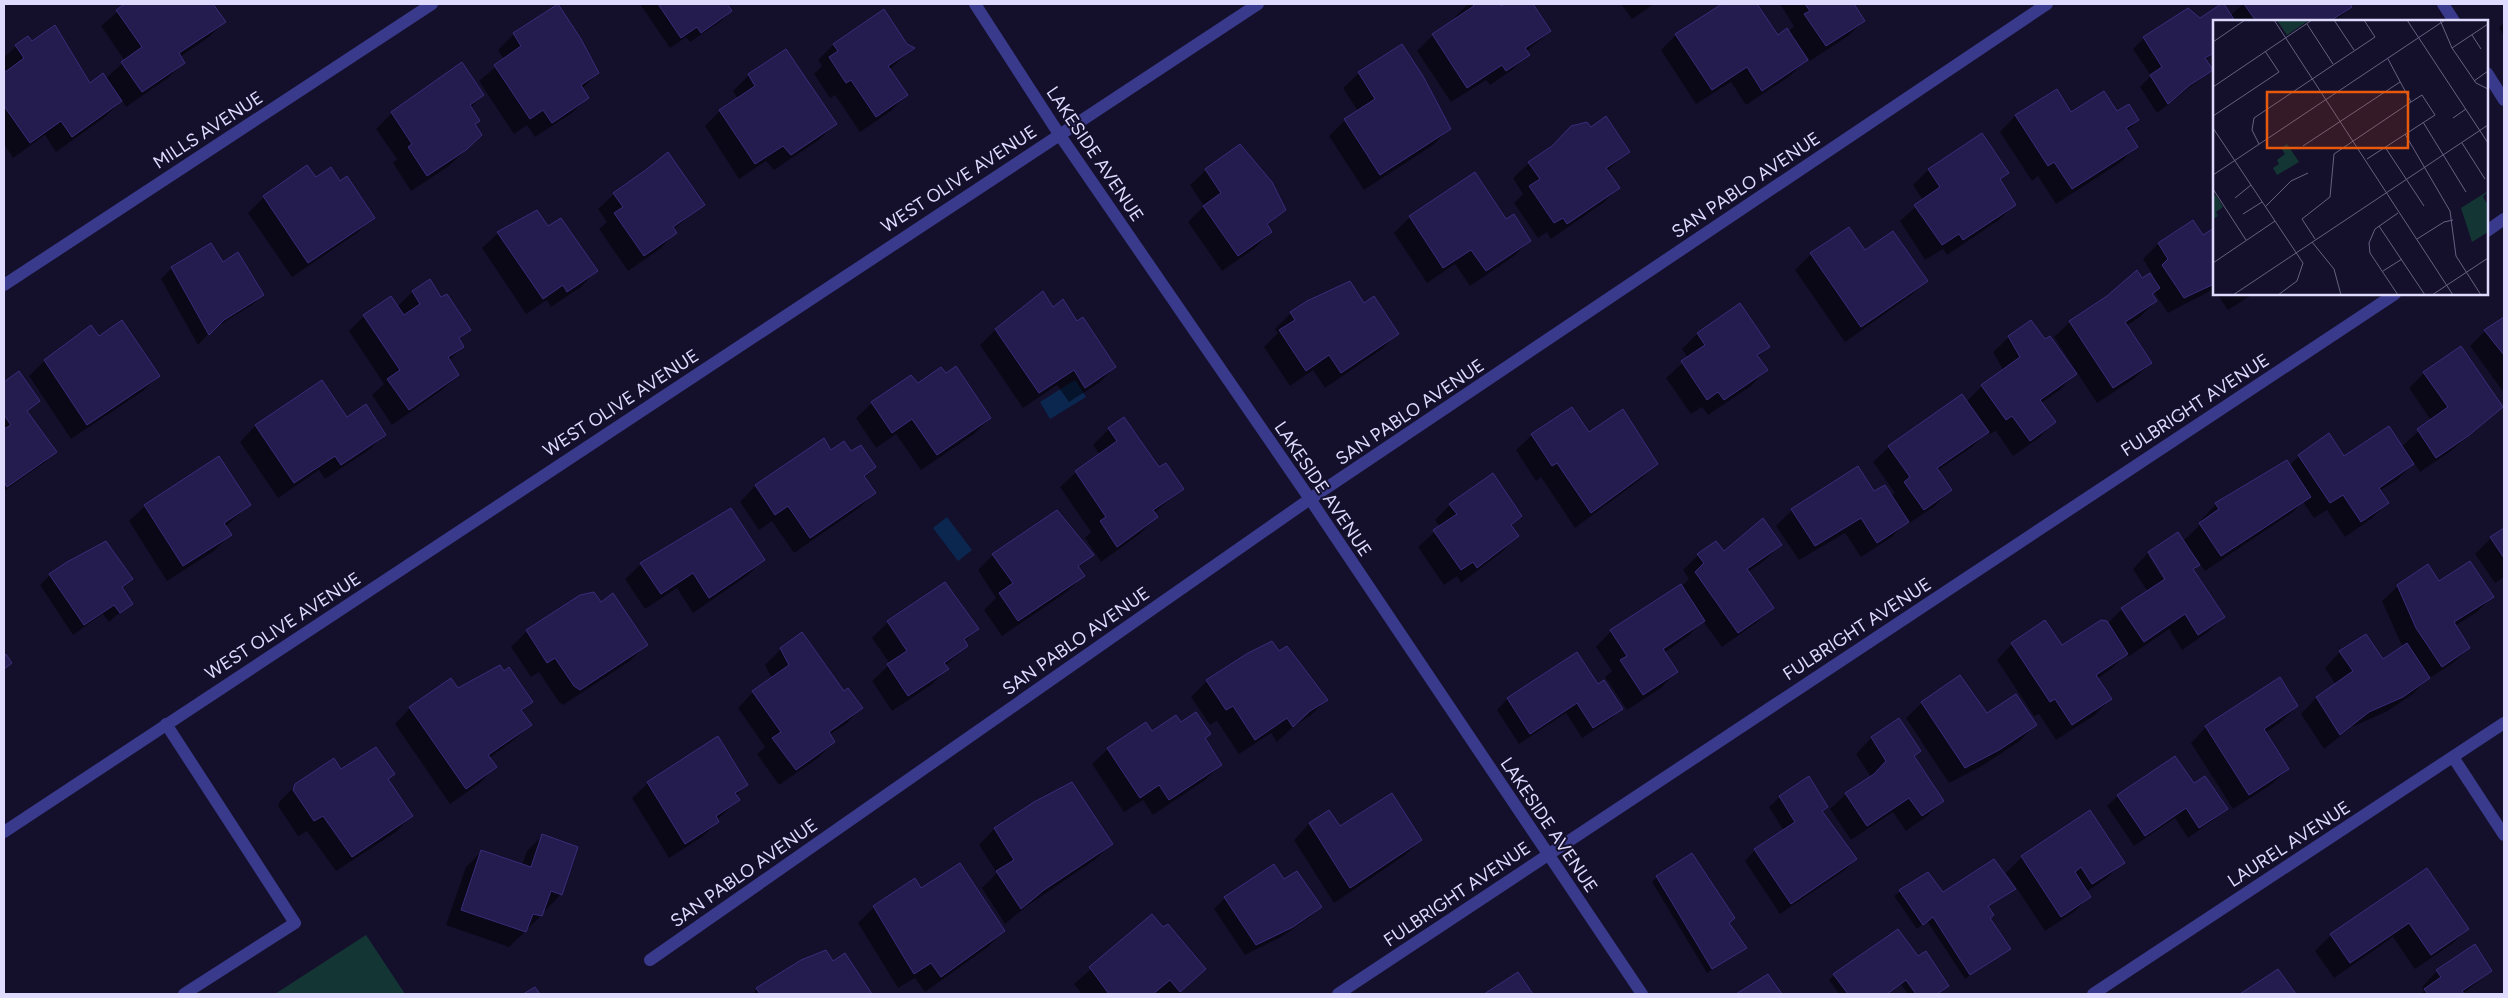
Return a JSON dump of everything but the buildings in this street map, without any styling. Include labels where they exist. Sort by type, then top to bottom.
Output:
[{"type":"street","name":"MILLS AVENUE","points":[[4,285],[432,4]]},
{"type":"street","name":"LAKESIDE AVENUE","points":[[975,4],[1059,134],[1310,500],[1642,994]]},
{"type":"street","name":"WEST OLIVE AVENUE","points":[[4,832],[1258,4]]},
{"type":"street","name":"SAN PABLO AVENUE","points":[[650,960],[1310,500],[2047,4]]},
{"type":"street","points":[[2443,4],[2453,20]]},
{"type":"street","points":[[2488,75],[2504,100]]},
{"type":"street","points":[[2488,230],[2504,219]]},
{"type":"street","name":"FULBRIGHT AVENUE","points":[[1338,994],[2393,295]]},
{"type":"street","name":"LAUREL AVENUE","points":[[2094,994],[2112,989],[2504,722]]},
{"type":"street","points":[[166,724],[295,923],[184,994]]},
{"type":"street","points":[[2453,757],[2504,835]]},
{"type":"green space","points":[[366,935],[405,994],[275,994]]},
{"type":"water","points":[[1075,380],[1086,397],[1050,419],[1040,402]]},
{"type":"water","points":[[947,517],[972,550],[958,561],[933,528]]}]
